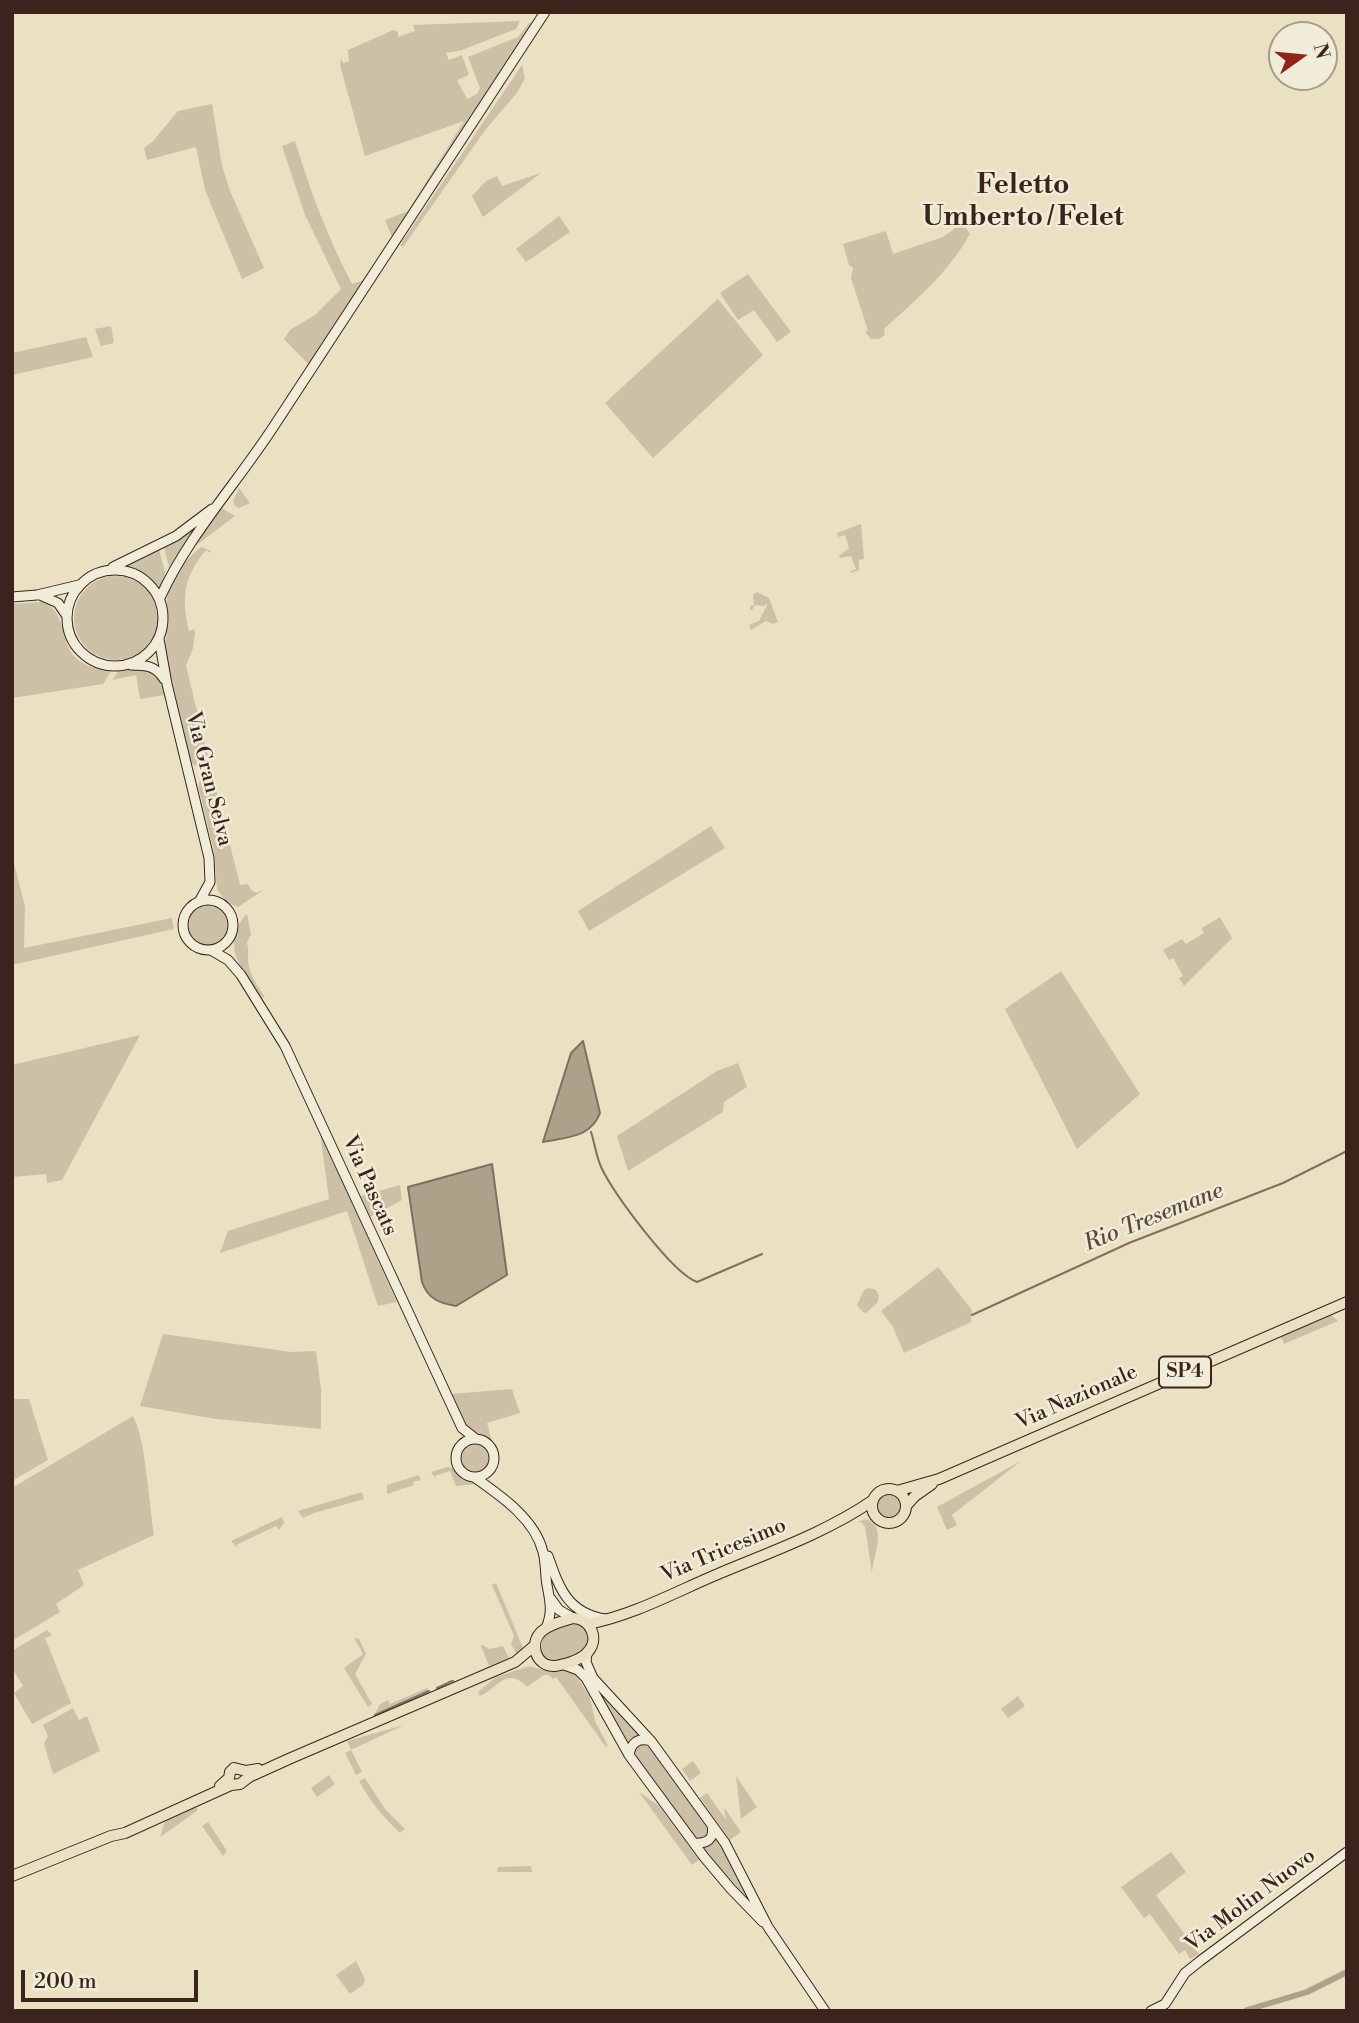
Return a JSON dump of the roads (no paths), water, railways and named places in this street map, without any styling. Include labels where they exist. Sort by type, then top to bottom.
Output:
[{"type":"main road","points":[[160,598],[169,579],[270,433],[545,12]]},
{"type":"main road","points":[[167,684],[150,666],[113,666],[99,663],[84,655],[71,636],[67,616],[70,600],[79,585],[91,576],[176,536],[219,504]]},
{"type":"main road","points":[[109,569],[122,569],[142,577],[160,598],[164,617],[159,639],[142,658],[128,665]]},
{"type":"main road","points":[[12,597],[37,595],[79,585]]},
{"type":"main road","points":[[37,595],[58,603],[67,616]]},
{"type":"main road","name":"Via Gran Selva","points":[[159,639],[167,684],[206,842],[211,868],[210,882],[217,902]]},
{"type":"main road","points":[[199,902],[217,902],[225,906],[232,919],[233,926],[228,940],[218,948],[211,950],[197,947],[190,942],[183,928],[186,913],[199,902],[210,882]]},
{"type":"main road","name":"Via Pascats","points":[[228,940],[234,966]]},
{"type":"main road","name":"Via Pascats","points":[[211,950],[234,966],[285,1046],[462,1428],[477,1439]]},
{"type":"main road","name":"Via Nazionale","points":[[897,1491],[939,1479],[1347,1302]]},
{"type":"main road","points":[[462,1428],[456,1455],[458,1468],[462,1473],[474,1477],[499,1495],[525,1520],[548,1556],[561,1590],[569,1602],[596,1617],[616,1618]]},
{"type":"main road","points":[[460,1446],[477,1439],[492,1450],[494,1458],[491,1467],[487,1473],[474,1477]]},
{"type":"main road","points":[[491,1467],[492,1480],[499,1495]]},
{"type":"main road","name":"Via Nazionale","points":[[906,1506],[939,1479]]},
{"type":"main road","points":[[882,1490],[897,1491],[906,1506],[903,1516],[894,1523],[882,1522],[873,1514],[872,1501],[882,1490]]},
{"type":"main road","name":"Via Tricesimo","points":[[588,1624],[616,1618],[847,1518],[872,1501]]},
{"type":"main road","name":"Via Tricesimo","points":[[847,1518],[873,1514]]},
{"type":"main road","points":[[538,1539],[545,1559],[550,1597],[551,1611],[546,1628]]},
{"type":"main road","points":[[550,1597],[559,1610],[588,1624],[593,1641],[586,1662],[593,1678],[650,1741],[712,1825],[738,1867],[768,1927],[825,2011]]},
{"type":"main road","points":[[12,1876],[515,1662],[534,1646],[538,1634],[546,1628],[573,1618]]},
{"type":"main road","name":"Via Tricesimo","points":[[593,1634],[616,1618]]},
{"type":"main road","points":[[534,1646],[540,1661]]},
{"type":"main road","points":[[515,1662],[562,1664],[587,1653]]},
{"type":"main road","points":[[562,1664],[578,1670],[586,1678],[629,1755],[731,1889],[768,1927]]},
{"type":"main road","points":[[629,1755],[636,1741],[650,1741]]},
{"type":"main road","points":[[694,1843],[705,1843],[709,1840],[712,1825]]},
{"type":"main road","name":"Via Molin Nuovo","points":[[1151,2011],[1166,2004],[1185,1973],[1347,1852]]},
{"type":"waterway","name":"Rio Tresemane","points":[[591,1132],[600,1164],[609,1181],[645,1232],[686,1276],[697,1282],[762,1254]]},
{"type":"waterway","name":"Rio Tresemane","points":[[972,1315],[1129,1243],[1283,1183],[1347,1151]]},
{"type":"waterway","points":[[449,1682],[453,1681]]},
{"type":"waterway","points":[[437,1688],[448,1683]]},
{"type":"waterway","points":[[375,1715],[429,1691]]},
{"type":"waterway","points":[[1247,2010],[1307,1992],[1347,1972]]},
{"type":"district","name":"Feletto Umberto / Felet","points":[[1023,202]]}]
